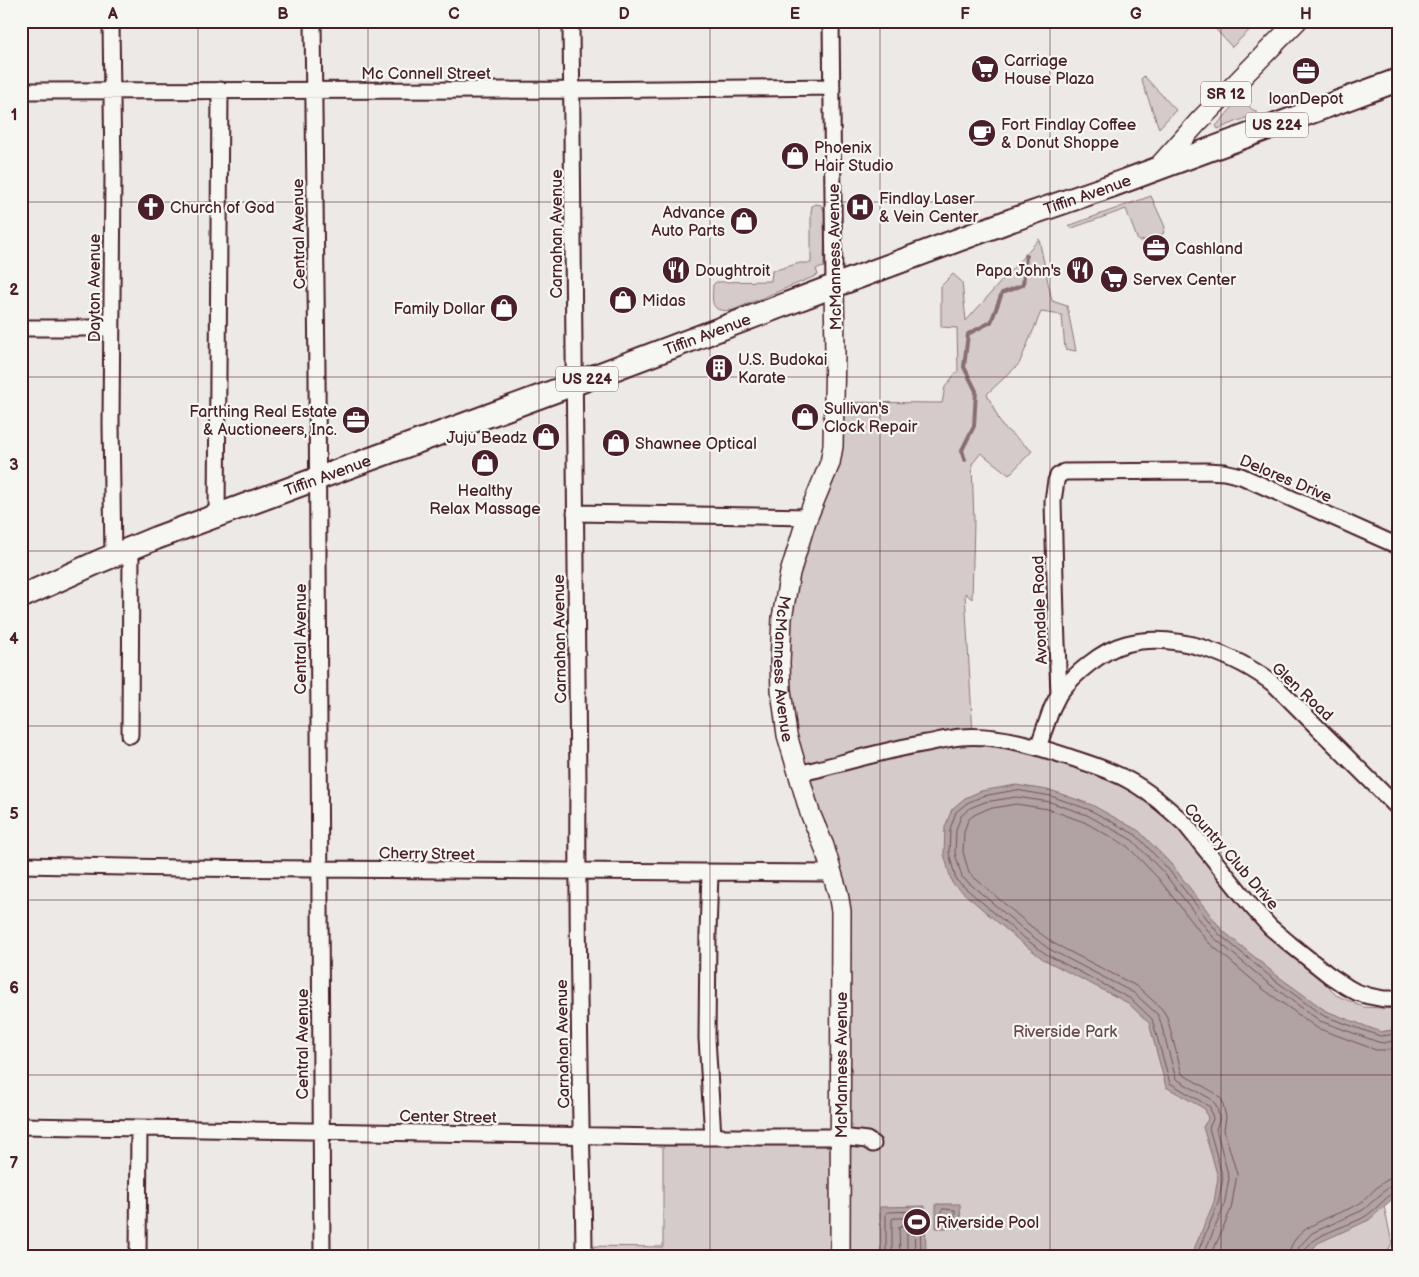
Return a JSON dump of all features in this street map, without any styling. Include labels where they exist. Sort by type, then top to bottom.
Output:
[{"type":"highway","name":"Tiffin Avenue","points":[[21,597],[122,552],[217,516],[1012,220],[1108,187],[1398,80]]},
{"type":"main road","name":"SR 12","points":[[1156,169],[1297,21]]},
{"type":"main road","name":"McManness Avenue","points":[[834,286],[833,446],[830,463],[797,547],[790,573],[782,618],[780,645],[781,690],[787,735],[810,813],[824,846],[838,893],[841,912],[840,1256]]},
{"type":"street","name":"Dayton Avenue","points":[[111,21],[112,328],[130,735]]},
{"type":"street","name":"Central Avenue","points":[[313,21],[322,1256]]},
{"type":"street","name":"Carnahan Avenue","points":[[571,21],[578,786],[578,1005],[584,1256]]},
{"type":"street","name":"McManness Avenue","points":[[831,21],[834,286]]},
{"type":"street","name":"Mc Connell Street","points":[[21,90],[572,90],[832,87]]},
{"type":"street","points":[[217,516],[220,90]]},
{"type":"street","points":[[21,328],[112,328]]},
{"type":"street","name":"Delores Drive","points":[[1064,472],[1224,472],[1241,476],[1398,546]]},
{"type":"street","name":"Avondale Road","points":[[1038,747],[1059,694],[1053,501],[1056,481],[1058,476],[1064,472]]},
{"type":"street","points":[[575,513],[808,517]]},
{"type":"street","name":"Glen Road","points":[[1059,694],[1086,666],[1108,651],[1125,644],[1142,641],[1169,641],[1222,654],[1262,675],[1276,686],[1398,808]]},
{"type":"street","name":"Country Club Drive","points":[[798,774],[902,747],[973,736],[1038,747],[1102,769],[1128,780],[1151,795],[1185,824],[1270,927],[1329,975],[1347,988],[1369,996],[1398,999]]},
{"type":"street","name":"Cherry Street","points":[[21,865],[577,872],[832,873]]},
{"type":"street","points":[[710,873],[707,1038],[713,1137]]},
{"type":"street","name":"Center Street","points":[[21,1126],[581,1136],[841,1137],[867,1140],[873,1144]]},
{"type":"street","points":[[138,1256],[139,1128]]},
{"type":"green space","points":[[1208,21],[1259,21],[1232,47]]},
{"type":"green space","points":[[1144,76],[1176,110],[1159,128],[1141,79]]},
{"type":"green space","points":[[1244,94],[1247,96],[1249,105],[1256,111],[1256,114],[1218,129],[1216,126]]},
{"type":"green space","points":[[1151,196],[1165,227],[1163,234],[1138,241],[1126,209],[1072,228],[1068,226]]},
{"type":"green space","points":[[816,204],[821,205],[825,212],[824,267],[816,269],[818,275],[733,310],[725,311],[716,308],[712,297],[713,285],[716,282],[771,281],[772,271],[800,263],[811,263],[811,213],[812,206]]},
{"type":"green space","name":"Riverside Park","points":[[1039,239],[1052,301],[1067,306],[1076,351],[1065,349],[1062,315],[1041,312],[1019,364],[987,394],[1002,426],[1032,451],[1009,475],[981,453],[972,464],[974,521],[972,599],[965,593],[973,736],[1027,744],[1151,795],[1308,967],[1336,995],[1363,1007],[1398,1009],[1398,1029],[1381,1032],[1366,1124],[1392,1243],[1386,1256],[584,1256],[584,1246],[663,1247],[664,1137],[841,1137],[841,911],[810,813],[780,645],[830,463],[835,402],[942,403],[945,387],[958,370],[957,328],[941,327],[941,286],[953,274],[962,282],[966,321]]},
{"type":"water","points":[[1016,785],[1053,791],[1092,805],[1139,831],[1172,865],[1222,930],[1275,974],[1326,1011],[1381,1032],[1398,1029],[1398,1194],[1369,1220],[1318,1243],[1306,1256],[1191,1256],[1214,1202],[1218,1177],[1203,1127],[1208,1119],[1205,1109],[1166,1087],[1149,1023],[1128,1003],[1043,959],[952,883],[944,854],[945,827],[952,809],[965,798],[981,791]]},
{"type":"water","points":[[936,1204],[960,1204],[961,1228],[936,1228]]},
{"type":"water","points":[[925,1206],[926,1256],[881,1256],[880,1207]]},
{"type":"waterway","points":[[965,460],[962,450],[974,426],[976,391],[964,367],[968,334],[991,322],[1002,293],[1023,285],[1026,256]]},
{"type":"place","name":"Carriage House Plaza","points":[[985,69]]},
{"type":"place","name":"loanDepot","points":[[1306,71]]},
{"type":"place","name":"Fort Findlay Coffee & Donut Shoppe","points":[[982,133]]},
{"type":"place","name":"Phoenix Hair Studio","points":[[795,156]]},
{"type":"place","name":"Church of God","points":[[151,207]]},
{"type":"place","name":"Findlay Laser & Vein Center","points":[[860,207]]},
{"type":"place","name":"Advance Auto Parts","points":[[744,221]]},
{"type":"place","name":"Cashland","points":[[1156,248]]},
{"type":"place","name":"Doughtroit","points":[[676,270]]},
{"type":"place","name":"Papa John's","points":[[1080,270]]},
{"type":"place","name":"Servex Center","points":[[1114,279]]},
{"type":"place","name":"Midas","points":[[623,300]]},
{"type":"place","name":"Family Dollar","points":[[504,308]]},
{"type":"place","name":"U.S. Budokai Karate","points":[[719,368]]},
{"type":"place","name":"Sullivan's Clock Repair","points":[[805,417]]},
{"type":"place","name":"Farthing Real Estate & Auctioneers, Inc.","points":[[356,420]]},
{"type":"place","name":"Juju Beadz","points":[[546,437]]},
{"type":"place","name":"Shawnee Optical","points":[[616,443]]},
{"type":"place","name":"Healthy Relax Massage","points":[[485,463]]},
{"type":"place","name":"Riverside Pool","points":[[917,1222]]}]
